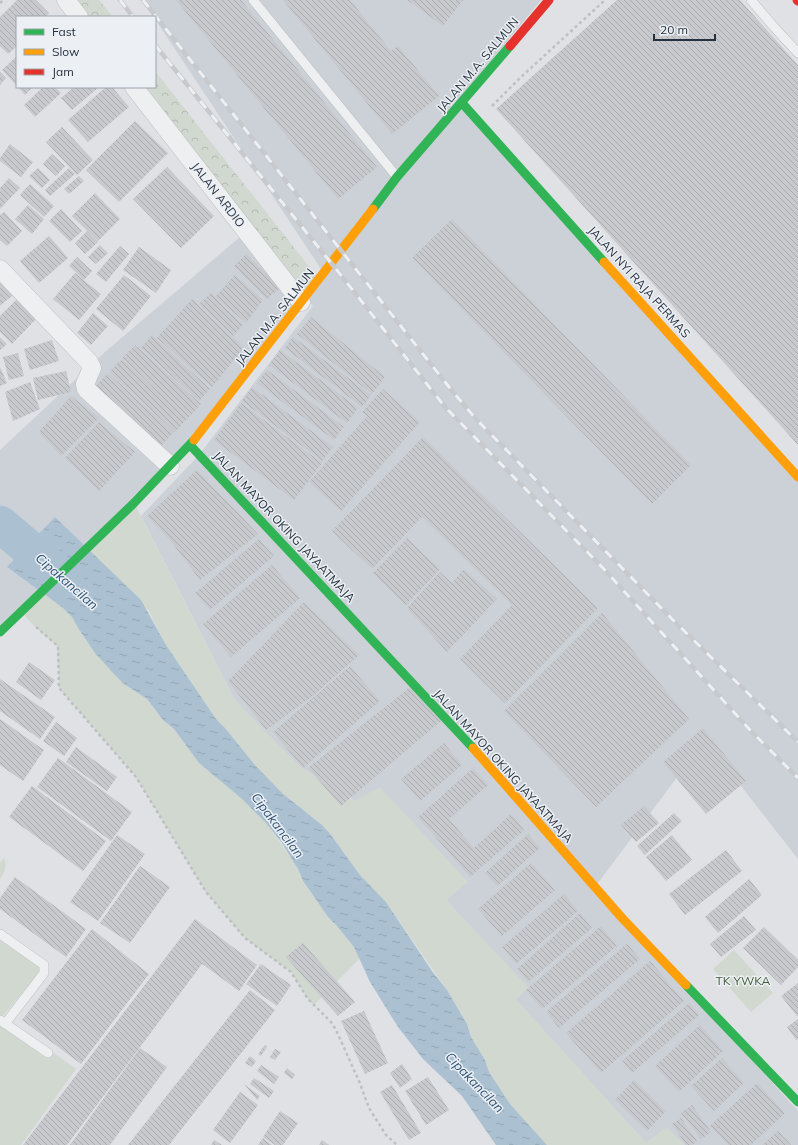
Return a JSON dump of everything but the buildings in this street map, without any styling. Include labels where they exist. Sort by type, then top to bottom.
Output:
[{"type":"street","points":[[66,0],[78,16]]},
{"type":"street","name":"JALAN M.A. SALMUN","points":[[0,632],[134,503],[190,445],[397,177],[549,0]]},
{"type":"street","name":"JALAN ARDIO","points":[[135,88],[301,302]]},
{"type":"street","name":"JALAN NYI RAJA PERMAS","points":[[462,103],[798,477]]},
{"type":"street","points":[[0,268],[89,362],[92,368],[85,384],[86,389],[170,466]]},
{"type":"street","name":"JALAN MAYOR OKING JAYAATMAJA","points":[[190,445],[457,730],[623,919],[798,1102]]},
{"type":"lane","points":[[252,0],[397,177]]},
{"type":"lane","points":[[751,0],[798,53]]},
{"type":"lane","points":[[0,934],[44,965],[45,968],[44,973],[3,1022],[48,1054]]},
{"type":"path","points":[[0,3],[3,0]]},
{"type":"path","points":[[21,611],[32,624],[58,646],[59,688],[136,777],[206,892],[245,938],[291,972],[308,999],[331,1022],[359,1081],[369,1108],[386,1135],[397,1145]]},
{"type":"shaded area","points":[[142,0],[541,0],[321,269],[156,21],[156,16],[153,16]]},
{"type":"shaded area","points":[[462,103],[798,476],[798,859],[705,740],[595,887],[798,1111],[798,1145],[684,1145],[667,1128],[646,1143],[515,999],[528,988],[446,900],[467,882],[380,788],[355,801],[299,766],[236,702],[141,516],[199,455],[313,306],[306,298]]},
{"type":"shaded area","points":[[247,231],[301,302],[190,445],[0,633],[0,450],[105,352]]},
{"type":"green space","points":[[72,0],[99,0],[112,16],[84,16]]},
{"type":"green space","points":[[156,72],[318,278],[306,293],[142,88],[156,88]]},
{"type":"green space","points":[[134,503],[236,702],[299,766],[354,801],[380,787],[468,882],[446,900],[529,988],[516,999],[646,1143],[667,1127],[684,1145],[547,1145],[510,1104],[489,1072],[485,1060],[471,1037],[467,1024],[447,990],[386,902],[360,875],[322,825],[282,793],[255,765],[216,719],[166,645],[148,610],[86,548]]},
{"type":"green space","points":[[41,592],[63,608],[72,617],[95,653],[124,684],[147,699],[163,720],[174,729],[199,763],[242,799],[264,821],[291,857],[303,882],[328,917],[354,947],[360,958],[314,1005],[308,999],[291,972],[245,938],[206,892],[136,777],[59,688],[57,646],[32,624],[21,611]]},
{"type":"green space","points":[[4,858],[5,869],[0,879],[0,863]]},
{"type":"green space","points":[[0,932],[42,969],[3,1016],[76,1069],[21,1145],[0,1145]]},
{"type":"green space","name":"TK YWKA","points":[[734,950],[773,993],[751,1012],[713,969]]},
{"type":"water","points":[[55,517],[141,600],[166,645],[216,719],[255,765],[282,793],[322,825],[360,875],[386,902],[432,971],[447,990],[467,1024],[471,1037],[485,1060],[489,1072],[510,1104],[547,1145],[496,1145],[462,1096],[423,1059],[398,1027],[370,982],[354,947],[328,917],[303,881],[298,869],[282,843],[264,821],[242,799],[199,763],[174,729],[163,720],[147,699],[124,684],[114,674],[95,653],[72,617],[63,608],[7,567]]},
{"type":"waterway","name":"Cipakancilan","points":[[0,524],[66,580]]},
{"type":"railway","points":[[120,0],[132,16]]},
{"type":"railway","points":[[143,0],[156,16]]},
{"type":"railway","points":[[156,16],[453,392],[476,419],[674,621],[798,742]]},
{"type":"railway","points":[[156,46],[340,274],[445,407],[603,568],[750,730],[798,778]]},
{"type":"traffic: fast","points":[[373,209],[397,177],[510,46]]},
{"type":"traffic: fast","points":[[462,103],[604,262]]},
{"type":"traffic: fast","points":[[0,632],[134,503],[194,440]]},
{"type":"traffic: fast","points":[[190,445],[473,748]]},
{"type":"traffic: fast","points":[[686,985],[798,1102]]},
{"type":"traffic: slow","points":[[194,440],[373,209]]},
{"type":"traffic: slow","points":[[604,262],[798,477]]},
{"type":"traffic: slow","points":[[473,748],[623,919],[686,985]]},
{"type":"traffic: jam","points":[[510,46],[549,0]]}]
